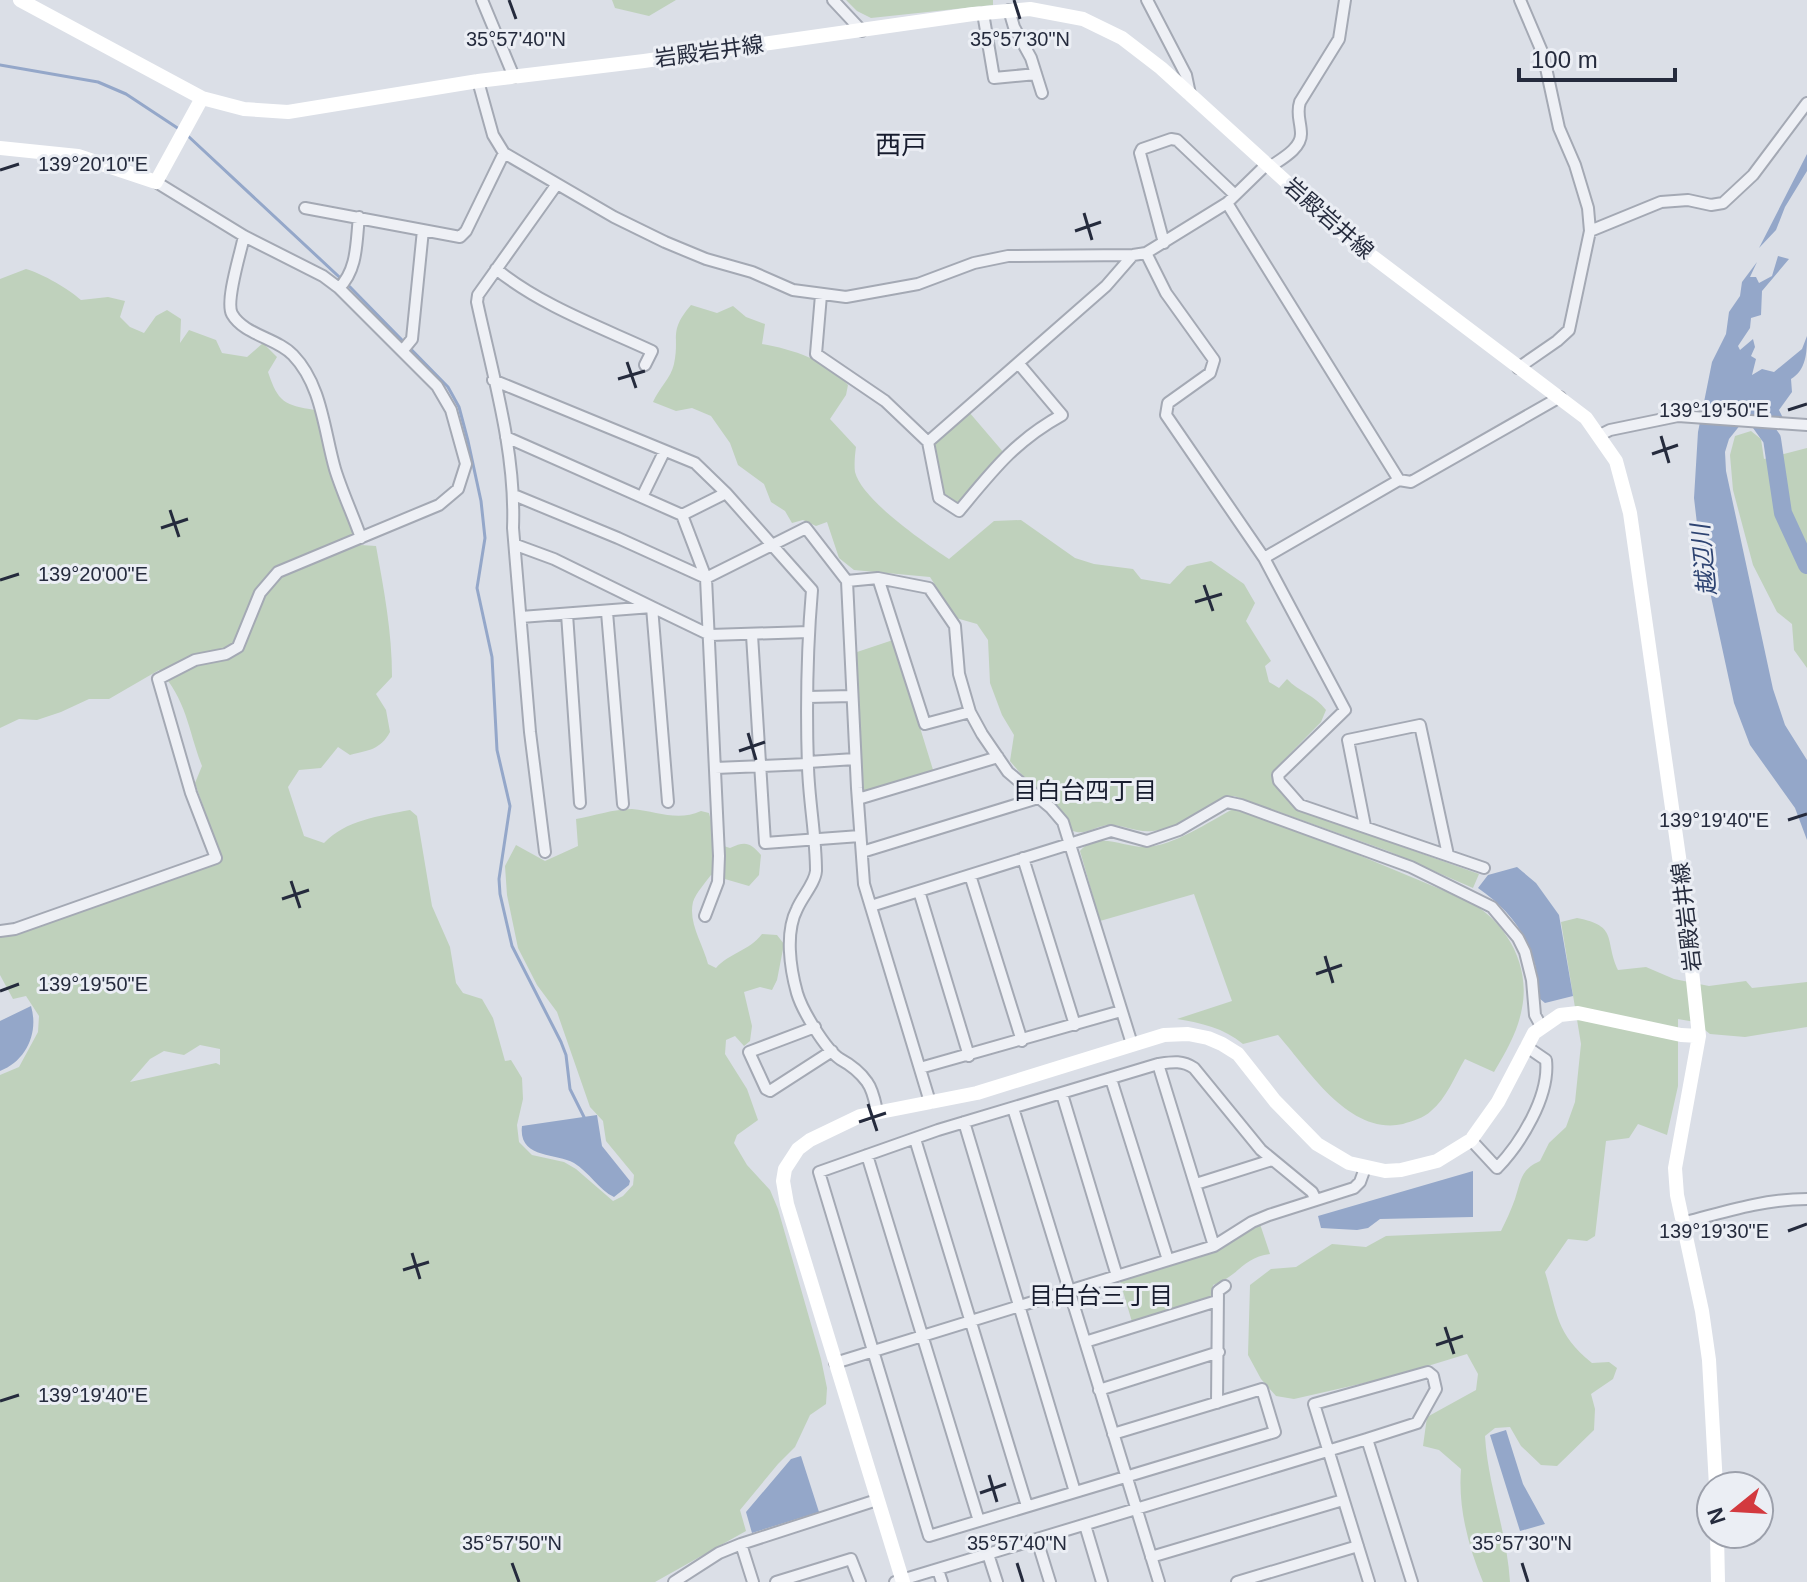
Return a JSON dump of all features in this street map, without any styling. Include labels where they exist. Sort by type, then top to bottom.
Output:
[{"type":"main road","name":"岩殿岩井線","points":[[20,0],[202,98],[244,109],[288,112],[478,81],[983,13],[1030,9],[1067,14],[1103,27],[1142,53],[1348,238],[1586,418],[1616,461],[1630,513],[1682,878],[1699,1036],[1676,1151],[1677,1195],[1702,1311],[1709,1360],[1715,1470]]},
{"type":"main road","points":[[0,148],[78,156],[156,182],[202,98]]},
{"type":"main road","points":[[900,1581],[787,1204],[783,1181],[790,1160],[810,1140],[877,1111],[977,1093],[1164,1035],[1188,1034],[1208,1038],[1238,1054],[1275,1101],[1317,1144],[1336,1157],[1365,1168],[1401,1170],[1437,1161],[1471,1140],[1498,1102],[1534,1033],[1560,1015],[1578,1013],[1699,1036]]},
{"type":"main road","points":[[1717,1550],[1718,1582]]},
{"type":"street","points":[[482,0],[514,77]]},
{"type":"street","points":[[833,0],[862,31]]},
{"type":"street","points":[[1147,0],[1186,75],[1190,94]]},
{"type":"street","points":[[478,81],[493,135],[504,153],[665,242],[706,259],[752,272],[793,290],[846,297],[891,291],[943,276],[974,263],[1008,256],[1133,255],[1146,253],[1164,243],[1231,199],[1268,166],[1295,148],[1300,141],[1297,110],[1339,39],[1345,0]]},
{"type":"street","points":[[1518,368],[1569,330],[1590,231],[1588,208],[1575,165],[1559,128],[1543,54],[1520,0]]},
{"type":"street","points":[[1009,10],[1042,93]]},
{"type":"street","points":[[983,13],[994,78],[1036,74]]},
{"type":"street","points":[[1590,231],[1661,202],[1688,200],[1711,205],[1723,203],[1753,175],[1807,103]]},
{"type":"street","points":[[1164,243],[1140,153],[1142,149],[1171,139],[1177,140],[1231,199],[1399,480]]},
{"type":"street","points":[[305,208],[460,237],[466,231],[504,153]]},
{"type":"street","points":[[0,931],[15,929],[216,858],[191,793],[158,679],[195,660],[226,654],[238,647],[260,593],[278,572],[439,505],[458,489],[466,464],[451,410],[437,386],[339,288],[323,276],[244,236],[156,182]]},
{"type":"street","points":[[545,852],[530,732],[513,528],[514,495],[506,437],[477,302],[478,295],[557,184]]},
{"type":"street","points":[[339,288],[349,279],[353,267],[359,217]]},
{"type":"street","points":[[403,350],[412,339],[423,230]]},
{"type":"street","points":[[244,236],[229,305],[233,316],[293,354],[309,377],[336,473],[361,538]]},
{"type":"street","points":[[1146,253],[1166,293],[1214,360],[1210,373],[1168,403],[1166,415],[1264,558],[1345,710],[1278,775],[1279,781],[1300,805],[1484,868]]},
{"type":"street","points":[[928,442],[1106,286],[1133,255]]},
{"type":"street","points":[[496,269],[517,286],[561,311],[652,351],[645,365]]},
{"type":"street","points":[[821,295],[816,354],[885,401],[928,442],[939,498],[959,511],[1007,454],[1032,432],[1062,415],[1019,364]]},
{"type":"street","points":[[493,380],[695,463],[726,493],[812,590],[808,763],[816,875],[795,912],[790,950],[798,996],[832,1051],[849,1062],[869,1084],[877,1111]]},
{"type":"street","points":[[1264,558],[1399,480],[1411,482],[1560,397]]},
{"type":"street","points":[[1600,435],[1610,430],[1678,416],[1807,425]]},
{"type":"street","points":[[506,437],[682,515],[706,578],[710,635],[719,856],[718,882],[705,916]]},
{"type":"street","points":[[642,497],[664,452]]},
{"type":"street","points":[[682,515],[726,493]]},
{"type":"street","points":[[514,495],[706,578]]},
{"type":"street","points":[[706,578],[806,528],[847,581],[864,884],[930,1102]]},
{"type":"street","points":[[516,545],[554,559],[710,635],[809,632]]},
{"type":"street","points":[[847,581],[878,578],[929,588],[955,626],[957,665],[970,712],[1008,772],[1057,815],[1071,843],[1132,1044]]},
{"type":"street","points":[[878,578],[925,724],[970,712]]},
{"type":"street","points":[[521,617],[652,607]]},
{"type":"street","points":[[652,607],[668,802]]},
{"type":"street","points":[[607,612],[623,804]]},
{"type":"street","points":[[567,614],[580,803]]},
{"type":"street","points":[[752,635],[765,843],[860,836]]},
{"type":"street","points":[[808,697],[852,696]]},
{"type":"street","points":[[1365,826],[1348,740],[1420,725],[1448,855]]},
{"type":"street","points":[[858,799],[998,757]]},
{"type":"street","points":[[715,768],[855,759]]},
{"type":"street","points":[[862,852],[1038,798]]},
{"type":"street","points":[[871,906],[1111,831],[1147,841],[1179,830],[1227,802],[1411,867],[1492,907],[1525,952],[1532,980],[1535,1015],[1541,1026]]},
{"type":"street","points":[[1023,858],[1075,1025]]},
{"type":"street","points":[[970,875],[1022,1041]]},
{"type":"street","points":[[919,891],[969,1056]]},
{"type":"street","points":[[920,1068],[1121,1011]]},
{"type":"street","points":[[815,1027],[749,1052],[766,1089],[770,1091],[832,1051]]},
{"type":"street","points":[[1471,1140],[1497,1168],[1514,1151],[1529,1127],[1548,1072],[1546,1060],[1527,1047]]},
{"type":"street","points":[[1113,1434],[1262,1389],[1275,1432],[929,1536],[819,1172],[964,1122],[1158,1064],[1186,1062],[1272,1160],[1312,1192],[1316,1200]]},
{"type":"street","points":[[1158,1064],[1214,1246]]},
{"type":"street","points":[[1111,1079],[1168,1260]]},
{"type":"street","points":[[1062,1094],[1117,1276]]},
{"type":"street","points":[[1013,1108],[1159,1582]]},
{"type":"street","points":[[964,1122],[1075,1492]]},
{"type":"street","points":[[915,1139],[1027,1506]]},
{"type":"street","points":[[867,1155],[979,1521]]},
{"type":"street","points":[[1196,1184],[1272,1160]]},
{"type":"street","points":[[835,1363],[1214,1246],[1252,1222],[1354,1188],[1365,1168]]},
{"type":"street","points":[[1682,1223],[1781,1199],[1807,1199]]},
{"type":"street","points":[[1217,1403],[1217,1301],[1218,1291],[1225,1286]]},
{"type":"street","points":[[1085,1342],[1217,1301]]},
{"type":"street","points":[[1099,1390],[1219,1352]]},
{"type":"street","points":[[900,1581],[1136,1510],[1328,1450],[1417,1423],[1436,1389],[1433,1376],[1428,1372],[1314,1404],[1328,1450],[1343,1500],[1369,1582]]},
{"type":"street","points":[[1367,1439],[1412,1582]]},
{"type":"street","points":[[674,1582],[719,1553],[741,1544],[877,1500]]},
{"type":"street","points":[[1151,1557],[1343,1500]]},
{"type":"street","points":[[1085,1525],[1102,1582]]},
{"type":"street","points":[[1037,1540],[1050,1582]]},
{"type":"street","points":[[741,1544],[753,1582]]},
{"type":"street","points":[[1237,1582],[1358,1546]]},
{"type":"street","points":[[988,1554],[997,1582]]},
{"type":"street","points":[[776,1582],[851,1559],[860,1582]]},
{"type":"street","points":[[938,1570],[942,1582]]},
{"type":"green space","points":[[612,0],[676,0],[649,16],[615,8]]},
{"type":"green space","points":[[846,0],[993,0],[993,5],[871,18],[857,11]]},
{"type":"green space","points":[[26,269],[55,282],[81,300],[108,297],[125,301],[120,317],[130,327],[144,333],[156,316],[167,310],[181,319],[180,343],[189,330],[216,340],[222,353],[247,357],[263,343],[277,357],[268,372],[279,396],[289,404],[315,410],[335,478],[361,545],[376,546],[389,627],[392,677],[376,694],[386,710],[390,732],[378,746],[368,750],[350,755],[338,747],[321,768],[299,770],[288,787],[304,836],[324,843],[342,829],[364,820],[410,810],[417,816],[432,906],[450,947],[456,983],[463,993],[482,999],[493,1018],[505,1061],[511,1060],[522,1078],[523,1099],[517,1125],[519,1142],[532,1155],[564,1162],[613,1201],[633,1185],[634,1175],[606,1141],[603,1121],[590,1107],[557,1012],[537,985],[518,948],[507,895],[505,866],[516,845],[545,861],[578,846],[576,819],[625,809],[675,816],[701,811],[709,813],[717,844],[730,848],[747,844],[761,855],[759,875],[749,886],[711,875],[694,899],[692,910],[708,964],[716,968],[762,934],[777,935],[784,944],[772,990],[760,987],[744,992],[752,1026],[750,1041],[744,1046],[735,1036],[726,1040],[725,1054],[747,1089],[758,1120],[737,1135],[734,1143],[747,1165],[770,1190],[778,1209],[821,1359],[827,1388],[826,1404],[810,1415],[795,1447],[740,1510],[746,1531],[655,1582],[0,1582],[0,1075],[19,1067],[38,1032],[39,1016],[26,996],[13,999],[0,975],[0,935],[26,932],[63,916],[219,863],[215,840],[195,783],[202,766],[181,704],[159,670],[109,699],[89,699],[37,720],[19,719],[0,728],[0,279]],"holes":[[[200,1045],[220,1049],[220,1065],[216,1063],[130,1082],[150,1059],[164,1051],[184,1055]]]},
{"type":"green space","points":[[691,305],[717,313],[733,306],[746,317],[765,324],[762,344],[809,357],[840,377],[848,385],[846,395],[830,419],[856,447],[855,472],[860,483],[881,508],[949,559],[994,521],[1021,520],[1075,558],[1133,569],[1141,579],[1170,584],[1187,566],[1211,561],[1244,584],[1255,603],[1246,621],[1271,661],[1265,666],[1269,682],[1279,688],[1287,679],[1326,710],[1321,722],[1272,772],[1274,781],[1293,805],[1479,874],[1473,888],[1388,851],[1234,796],[1165,829],[1147,831],[1110,825],[1082,832],[1073,831],[1059,810],[1010,761],[1014,735],[1002,715],[990,683],[988,640],[977,624],[956,618],[930,577],[854,570],[839,558],[827,522],[816,526],[803,520],[792,523],[785,511],[771,502],[764,484],[738,465],[730,443],[711,416],[692,408],[676,411],[653,402],[672,369],[677,328]]},
{"type":"green space","points":[[969,412],[1004,453],[959,507],[941,496],[931,448]]},
{"type":"green space","points":[[1751,431],[1761,439],[1764,459],[1807,448],[1807,668],[1794,650],[1792,624],[1777,612],[1753,565],[1733,490],[1730,455],[1735,436]]},
{"type":"green space","points":[[893,640],[934,773],[864,795],[860,793],[854,653]]},
{"type":"green space","points":[[1233,809],[1313,836],[1464,899],[1491,918],[1502,930],[1518,959],[1524,991],[1518,1025],[1494,1072],[1465,1059],[1446,1094],[1428,1113],[1403,1124],[1383,1125],[1365,1120],[1332,1097],[1278,1035],[1243,1044],[1220,1030],[1177,1019],[1232,1001],[1194,894],[1100,921],[1080,851],[1087,845],[1103,841],[1138,847],[1157,846]]},
{"type":"green space","points":[[1577,918],[1605,930],[1618,970],[1646,967],[1674,979],[1709,986],[1746,981],[1752,988],[1807,982],[1807,1027],[1745,1037],[1710,1034],[1695,1022],[1678,1019],[1678,1086],[1667,1135],[1638,1124],[1629,1138],[1606,1141],[1595,1236],[1587,1241],[1568,1239],[1545,1272],[1560,1322],[1571,1342],[1592,1363],[1609,1362],[1617,1368],[1613,1379],[1591,1394],[1595,1409],[1594,1430],[1557,1466],[1541,1465],[1521,1446],[1510,1427],[1495,1428],[1485,1436],[1510,1582],[1483,1582],[1465,1526],[1461,1469],[1439,1450],[1423,1446],[1427,1417],[1476,1390],[1478,1374],[1467,1354],[1395,1376],[1294,1399],[1276,1396],[1261,1379],[1248,1355],[1250,1285],[1271,1269],[1296,1267],[1332,1244],[1366,1247],[1386,1236],[1501,1231],[1522,1177],[1528,1168],[1540,1161],[1549,1143],[1566,1127],[1575,1102],[1581,1044],[1561,922]]},
{"type":"green space","points":[[1260,1224],[1270,1254],[1253,1259],[1213,1285],[1209,1299],[1132,1322],[1120,1281],[1212,1253]]},
{"type":"water","points":[[1807,154],[1807,171],[1785,207],[1776,230],[1759,248]]},
{"type":"water","name":"越辺川","points":[[1778,256],[1789,259],[1762,291],[1761,315],[1751,318],[1750,328],[1738,346],[1740,350],[1753,339],[1755,347],[1751,356],[1756,359],[1752,375],[1762,369],[1774,372],[1802,349],[1807,336],[1805,360],[1800,371],[1791,379],[1792,392],[1779,410],[1784,420],[1749,414],[1729,439],[1725,452],[1726,471],[1773,689],[1785,725],[1807,760],[1807,840],[1795,808],[1750,745],[1734,703],[1699,541],[1694,498],[1698,432],[1712,362],[1726,334],[1729,312],[1740,296],[1742,282],[1757,262],[1750,277],[1756,277],[1759,283],[1772,276]]},
{"type":"water","points":[[1517,867],[1536,883],[1559,915],[1573,996],[1545,1003],[1539,998],[1535,964],[1523,935],[1504,910],[1478,888],[1488,875]]},
{"type":"water","points":[[31,1006],[33,1026],[28,1045],[17,1060],[0,1071],[0,1021]]},
{"type":"water","points":[[597,1115],[602,1146],[630,1181],[614,1197],[574,1163],[532,1150],[522,1137],[522,1126]]},
{"type":"water","points":[[1473,1171],[1473,1217],[1380,1219],[1368,1228],[1357,1230],[1321,1228],[1318,1216]]},
{"type":"water","points":[[1506,1430],[1523,1484],[1545,1524],[1520,1531],[1490,1435]]},
{"type":"water","points":[[801,1456],[819,1512],[752,1533],[746,1512],[791,1459]]},
{"type":"waterway","points":[[0,65],[98,82],[126,94],[179,129]]},
{"type":"waterway","points":[[188,136],[350,287],[448,387],[459,407],[481,501],[485,538],[477,588],[492,657],[497,750],[510,806],[499,879],[500,894],[512,946],[561,1042],[566,1055],[570,1089],[584,1117]]},
{"type":"waterway","points":[[1749,407],[1772,439],[1783,513],[1807,565]]},
{"type":"district","name":"西戸","points":[[901,145]]},
{"type":"district","name":"目白台四丁目","points":[[1085,791]]},
{"type":"district","name":"目白台三丁目","points":[[1101,1296]]}]
